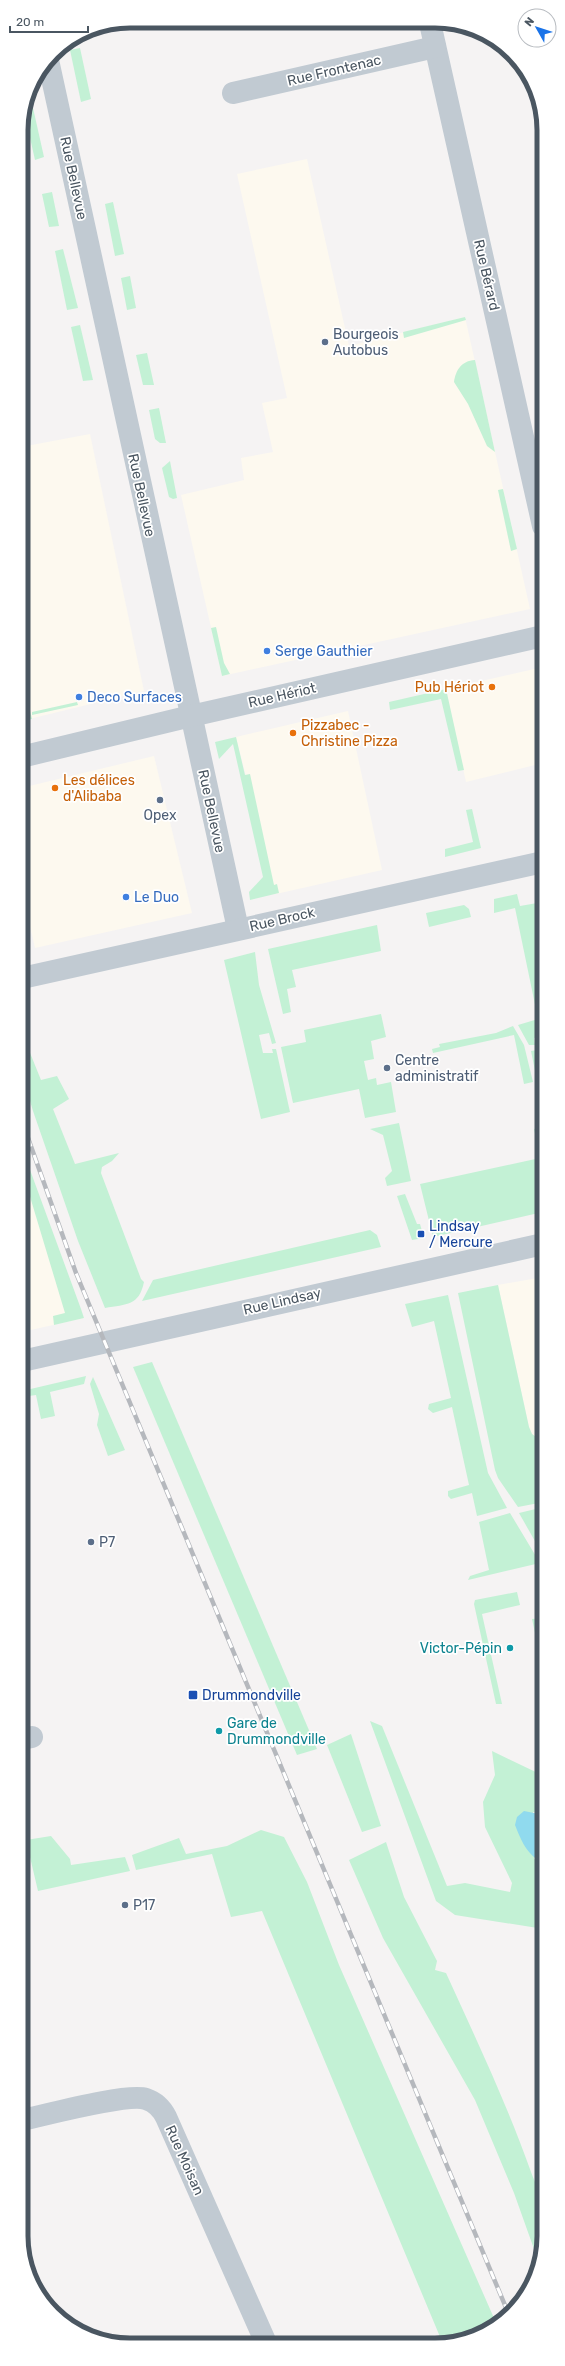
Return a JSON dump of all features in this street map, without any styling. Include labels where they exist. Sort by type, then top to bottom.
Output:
[{"type":"street","name":"Rue Bérard","points":[[431,28],[537,499]]},
{"type":"street","name":"Rue Frontenac","points":[[233,93],[435,47]]},
{"type":"street","name":"Rue Bellevue","points":[[50,67],[238,929]]},
{"type":"street","name":"Rue Hériot","points":[[28,755],[191,716],[537,637]]},
{"type":"street","name":"Rue Brock","points":[[28,977],[537,863]]},
{"type":"street","name":"Rue Lindsay","points":[[28,1360],[537,1245]]},
{"type":"street","name":"Rue Moisan","points":[[28,2119],[127,2098],[145,2099],[158,2105],[166,2117],[264,2338]]},
{"type":"shaded area","points":[[307,159],[349,346],[465,317],[530,609],[222,676],[181,495],[244,480],[241,458],[273,452],[262,403],[287,398],[237,174]]},
{"type":"shaded area","points":[[90,434],[144,691],[28,719],[28,446]]},
{"type":"shaded area","points":[[537,668],[537,764],[466,782],[446,689]]},
{"type":"shaded area","points":[[348,711],[382,870],[276,894],[236,737]]},
{"type":"shaded area","points":[[154,756],[192,913],[35,948],[28,918],[28,786]]},
{"type":"shaded area","points":[[28,1184],[84,1318],[28,1331]]},
{"type":"shaded area","points":[[537,1278],[537,1438],[532,1434],[529,1427],[498,1285]]},
{"type":"green space","points":[[80,48],[91,99],[81,102],[70,50]]},
{"type":"green space","points":[[32,102],[44,157],[35,160],[28,129]]},
{"type":"green space","points":[[52,192],[59,226],[49,227],[42,194]]},
{"type":"green space","points":[[113,202],[124,254],[115,256],[105,204]]},
{"type":"green space","points":[[63,249],[78,308],[67,310],[55,251]]},
{"type":"green space","points":[[130,276],[136,308],[127,310],[121,278]]},
{"type":"green space","points":[[465,317],[466,320],[404,338],[403,332]]},
{"type":"green space","points":[[80,325],[93,380],[83,381],[71,327]]},
{"type":"green space","points":[[147,353],[154,385],[143,385],[136,355]]},
{"type":"green space","points":[[475,360],[495,452],[487,446],[468,404],[454,382],[460,367],[466,362]]},
{"type":"green space","points":[[159,408],[166,443],[160,443],[155,439],[149,410]]},
{"type":"green space","points":[[170,461],[177,498],[173,499],[169,497],[162,468]]},
{"type":"green space","points":[[503,489],[517,549],[511,551],[498,490]]},
{"type":"green space","points":[[216,627],[224,663],[230,674],[222,676],[211,628]]},
{"type":"green space","points":[[446,689],[464,770],[458,771],[441,699],[390,710],[389,702]]},
{"type":"green space","points":[[77,702],[78,705],[32,715],[32,712]]},
{"type":"green space","points":[[28,703],[32,719],[28,720]]},
{"type":"green space","points":[[236,737],[245,775],[250,774],[274,885],[277,884],[279,893],[250,900],[249,892],[263,877],[233,744],[219,759],[215,742]]},
{"type":"green space","points":[[472,809],[481,848],[445,857],[445,849],[473,842],[466,810]]},
{"type":"green space","points":[[517,894],[520,906],[537,903],[537,1014],[515,908],[494,913],[494,899]]},
{"type":"green space","points":[[464,905],[469,909],[471,917],[429,927],[426,913]]},
{"type":"green space","points":[[377,925],[381,951],[292,970],[296,987],[287,989],[291,1012],[283,1014],[268,949]]},
{"type":"green space","points":[[255,952],[259,985],[276,1043],[272,1044],[269,1033],[259,1035],[263,1053],[273,1053],[272,1049],[276,1049],[290,1112],[261,1119],[224,960]]},
{"type":"green space","points":[[381,1014],[386,1037],[371,1041],[374,1059],[364,1061],[368,1080],[376,1078],[377,1085],[391,1082],[396,1112],[365,1118],[359,1089],[293,1103],[281,1047],[306,1042],[304,1030]]},
{"type":"green space","points":[[537,1019],[537,1037],[534,1038],[535,1045],[529,1045],[518,1025]]},
{"type":"green space","points":[[513,1026],[524,1045],[533,1082],[524,1084],[514,1035],[433,1053],[432,1049],[440,1047],[439,1044],[496,1033]]},
{"type":"green space","points":[[28,1048],[41,1080],[57,1076],[69,1099],[53,1109],[75,1164],[119,1153],[112,1161],[102,1167],[101,1173],[141,1279],[144,1282],[139,1296],[135,1300],[120,1306],[105,1308],[78,1241],[28,1094]]},
{"type":"green space","points":[[537,1050],[537,1080],[531,1051]]},
{"type":"green space","points":[[399,1123],[411,1181],[387,1186],[385,1178],[392,1171],[383,1135],[370,1129]]},
{"type":"green space","points":[[537,1128],[537,1144],[534,1129]]},
{"type":"green space","points":[[537,1159],[537,1213],[433,1237],[420,1184]]},
{"type":"green space","points":[[28,1164],[84,1318],[54,1325],[53,1316],[65,1313],[28,1190]]},
{"type":"green space","points":[[405,1194],[417,1224],[420,1224],[424,1238],[412,1240],[397,1196]]},
{"type":"green space","points":[[370,1230],[377,1235],[381,1247],[142,1301],[153,1280]]},
{"type":"green space","points":[[498,1285],[529,1427],[532,1434],[537,1438],[537,1503],[518,1507],[498,1478],[495,1470],[458,1293]]},
{"type":"green space","points":[[448,1295],[488,1473],[507,1508],[477,1516],[472,1493],[451,1499],[448,1496],[448,1491],[469,1485],[452,1407],[433,1413],[428,1409],[429,1404],[451,1398],[434,1321],[412,1327],[405,1304]]},
{"type":"green space","points":[[152,1362],[317,1749],[297,1755],[133,1367]]},
{"type":"green space","points":[[86,1376],[84,1384],[50,1392],[55,1416],[41,1419],[36,1395],[28,1396],[28,1390]]},
{"type":"green space","points":[[93,1377],[125,1450],[108,1456],[97,1425],[99,1414],[90,1384]]},
{"type":"green space","points":[[537,1509],[537,1545],[519,1513]]},
{"type":"green space","points":[[510,1513],[537,1558],[537,1564],[468,1580],[470,1576],[489,1570],[479,1522]]},
{"type":"green space","points":[[517,1592],[520,1605],[482,1614],[502,1704],[496,1704],[474,1604],[475,1600]]},
{"type":"green space","points":[[532,1619],[537,1619],[537,1642]]},
{"type":"green space","points":[[370,1721],[382,1726],[447,1886],[465,1883],[510,1892],[512,1883],[485,1827],[483,1802],[495,1775],[492,1751],[537,1773],[537,1813],[533,1812],[534,1859],[537,1860],[537,1928],[455,1915],[436,1901]]},
{"type":"green space","points":[[351,1734],[381,1826],[362,1832],[327,1745]]},
{"type":"green space","points":[[261,1830],[284,1837],[307,1882],[339,1965],[494,2319],[480,2328],[462,2335],[440,2338],[262,1911],[231,1917],[212,1854],[136,1870],[132,1855],[179,1838],[186,1854],[227,1846]]},
{"type":"green space","points":[[51,1836],[70,1859],[71,1865],[125,1857],[130,1871],[38,1891],[28,1848],[28,1840]]},
{"type":"green space","points":[[386,1842],[404,1897],[437,1961],[435,1970],[446,1973],[480,2047],[537,2186],[537,2243],[535,2253],[514,2193],[475,2100],[383,1938],[349,1860]]},
{"type":"water","points":[[524,1811],[537,1814],[537,1859],[529,1852],[522,1842],[515,1825],[517,1817]]},
{"type":"railway","points":[[28,1138],[76,1273],[506,2309]]},
{"type":"place","name":"Bourgeois Autobus","points":[[325,342]]},
{"type":"place","name":"Serge Gauthier","points":[[267,651]]},
{"type":"place","name":"Pub Hériot","points":[[492,687]]},
{"type":"place","name":"Deco Surfaces","points":[[79,697]]},
{"type":"place","name":"Pizzabec - Christine Pizza","points":[[293,733]]},
{"type":"place","name":"Les délices d'Alibaba","points":[[55,788]]},
{"type":"place","name":"Opex","points":[[160,800]]},
{"type":"place","name":"Le Duo","points":[[126,897]]},
{"type":"place","name":"Centre administratif","points":[[387,1068]]},
{"type":"place","name":"Lindsay / Mercure","points":[[421,1234]]},
{"type":"place","name":"P7","points":[[91,1542]]},
{"type":"place","name":"Victor-Pépin","points":[[510,1648]]},
{"type":"place","name":"Drummondville","points":[[193,1695]]},
{"type":"place","name":"Gare de Drummondville","points":[[219,1731]]},
{"type":"place","name":"P17","points":[[125,1905]]}]
